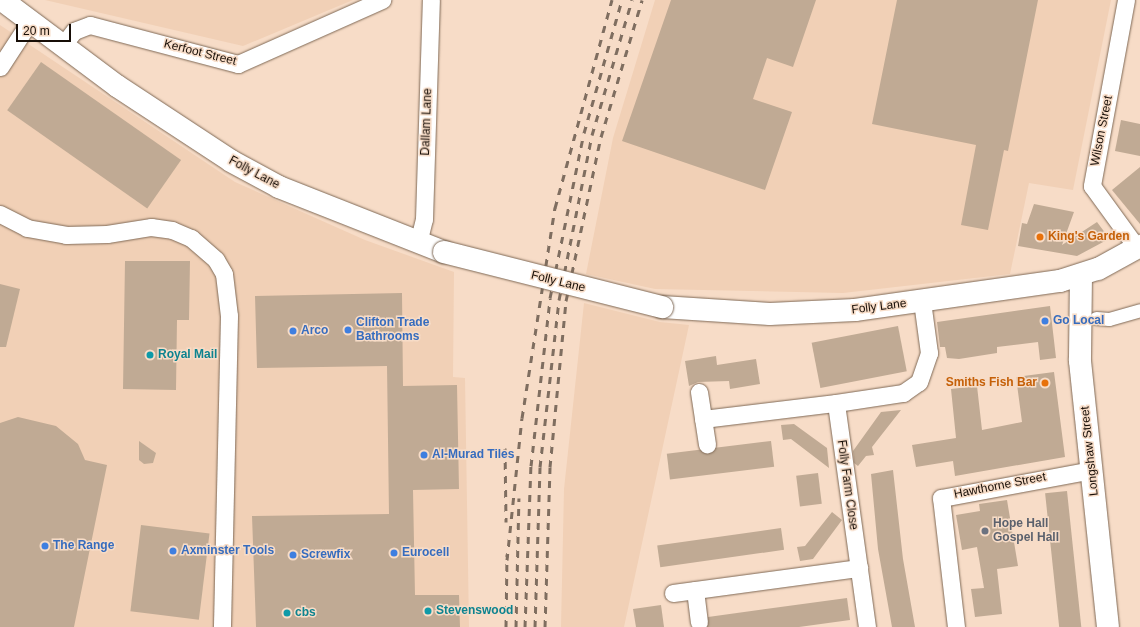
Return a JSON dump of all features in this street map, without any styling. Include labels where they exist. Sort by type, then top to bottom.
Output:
[{"type":"street","points":[[0,67],[30,21],[2,0]]},
{"type":"street","name":"Kerfoot Street","points":[[63,45],[74,31],[90,25],[238,64],[382,0]]},
{"type":"street","name":"Dallam Lane","points":[[418,243],[424,219],[431,0]]},
{"type":"street","name":"Wilson Street","points":[[1126,0],[1092,186],[1139,247]]},
{"type":"street","name":"Folly Lane","points":[[30,21],[117,86],[231,161],[279,187],[444,252],[662,307],[770,314],[855,310],[1042,285],[1081,275],[1139,247]]},
{"type":"street","points":[[0,214],[27,228],[66,235],[107,234],[151,228],[172,230],[191,238],[216,260],[224,274],[229,316],[222,627]]},
{"type":"street","name":"Longshaw Street","points":[[1081,275],[1080,360],[1108,627]]},
{"type":"street","points":[[703,419],[836,403],[903,393],[919,382],[929,353],[922,301]]},
{"type":"street","points":[[1096,318],[1109,319],[1140,310]]},
{"type":"street","points":[[699,392],[706,444]]},
{"type":"street","name":"Folly Farm Close","points":[[836,403],[867,627]]},
{"type":"street","name":"Hawthorne Street","points":[[956,627],[941,498],[1092,470]]},
{"type":"street","points":[[673,594],[858,568]]},
{"type":"street","points":[[695,590],[698,622]]},
{"type":"shaded area","points":[[45,0],[353,0],[243,46]]},
{"type":"shaded area","points":[[655,0],[1111,0],[1073,190],[1029,183],[1010,274],[843,293],[655,289],[586,274],[613,138]]},
{"type":"shaded area","points":[[0,25],[235,182],[365,240],[454,272],[453,377],[465,378],[469,627],[0,627]]},
{"type":"shaded area","points":[[584,303],[660,322],[689,325],[624,627],[561,627],[564,489]]},
{"type":"building","points":[[671,0],[816,0],[793,67],[767,58],[753,99],[792,112],[765,190],[622,141]]},
{"type":"building","points":[[897,0],[1038,0],[1008,151],[1004,150],[988,230],[961,225],[976,145],[872,124]]},
{"type":"building","points":[[41,62],[181,160],[147,208],[7,110]]},
{"type":"building","points":[[1121,120],[1140,124],[1140,156],[1115,151]]},
{"type":"building","points":[[1140,167],[1140,224],[1112,190]]},
{"type":"building","points":[[1034,204],[1074,212],[1062,245],[1097,222],[1106,234],[1105,241],[1077,256],[1018,246],[1022,223],[1027,224]]},
{"type":"building","name":"Royal Mail","points":[[125,261],[190,261],[189,320],[177,320],[176,390],[123,389]]},
{"type":"building","points":[[0,284],[20,289],[6,347],[0,347]]},
{"type":"building","points":[[402,293],[403,386],[457,385],[459,489],[413,490],[415,595],[459,595],[460,627],[256,627],[252,516],[389,514],[387,366],[257,368],[255,296]]},
{"type":"building","points":[[1050,306],[1056,358],[1040,360],[1038,342],[997,347],[997,353],[959,359],[947,358],[945,347],[940,347],[937,322]]},
{"type":"building","points":[[898,326],[907,371],[820,388],[812,343]]},
{"type":"building","points":[[716,356],[717,365],[756,359],[760,384],[730,389],[729,381],[698,382],[689,386],[685,361]]},
{"type":"building","points":[[1054,372],[1065,457],[955,476],[953,461],[916,467],[912,445],[956,438],[951,389],[977,386],[982,430],[1022,422],[1016,377]]},
{"type":"building","points":[[901,410],[872,447],[874,455],[866,456],[858,466],[854,463],[853,451],[881,412]]},
{"type":"building","name":"The Range","points":[[18,417],[56,426],[78,444],[85,460],[107,465],[74,627],[0,627],[0,423]]},
{"type":"building","points":[[794,424],[827,448],[829,468],[791,439],[783,440],[781,425]]},
{"type":"building","points":[[139,441],[156,453],[153,463],[144,464],[139,460]]},
{"type":"building","points":[[771,441],[774,467],[670,480],[667,454]]},
{"type":"building","points":[[893,470],[903,559],[915,627],[892,627],[878,549],[871,474]]},
{"type":"building","points":[[818,473],[822,504],[800,506],[796,476]]},
{"type":"building","points":[[1067,491],[1081,627],[1059,627],[1045,493]]},
{"type":"building","name":"Hope Hall Gospel Hall","points":[[1007,500],[1018,566],[997,569],[1002,614],[975,617],[971,589],[984,588],[977,547],[962,550],[956,515],[980,511],[979,504]]},
{"type":"building","points":[[832,512],[842,520],[813,559],[800,561],[797,547],[805,546]]},
{"type":"building","points":[[141,525],[209,533],[199,620],[130,611]]},
{"type":"building","points":[[781,528],[784,550],[660,567],[657,545]]},
{"type":"building","points":[[847,598],[850,620],[799,627],[707,627],[708,617]]},
{"type":"building","points":[[661,605],[664,627],[636,627],[633,609]]},
{"type":"railway","points":[[507,560],[522,418],[555,208],[612,0]]},
{"type":"railway","points":[[525,627],[531,466],[550,298],[584,133],[622,0]]},
{"type":"railway","points":[[535,627],[540,467],[559,300],[592,135],[632,0]]},
{"type":"railway","points":[[545,627],[550,467],[566,301],[601,137],[642,0]]},
{"type":"railway","points":[[505,448],[506,522]]},
{"type":"railway","points":[[516,627],[519,498]]},
{"type":"railway","points":[[506,627],[507,554]]},
{"type":"place","name":"King's Garden","points":[[1040,237]]},
{"type":"place","name":"Go Local","points":[[1045,321]]},
{"type":"place","name":"Clifton Trade Bathrooms","points":[[348,330]]},
{"type":"place","name":"Arco","points":[[293,331]]},
{"type":"place","name":"Royal Mail","points":[[150,355]]},
{"type":"place","name":"Smiths Fish Bar","points":[[1045,383]]},
{"type":"place","name":"Al-Murad Tiles","points":[[424,455]]},
{"type":"place","name":"Hope Hall Gospel Hall","points":[[985,531]]},
{"type":"place","name":"The Range","points":[[45,546]]},
{"type":"place","name":"Axminster Tools","points":[[173,551]]},
{"type":"place","name":"Eurocell","points":[[394,553]]},
{"type":"place","name":"Screwfix","points":[[293,555]]},
{"type":"place","name":"Stevenswood","points":[[428,611]]},
{"type":"place","name":"cbs","points":[[287,613]]}]
